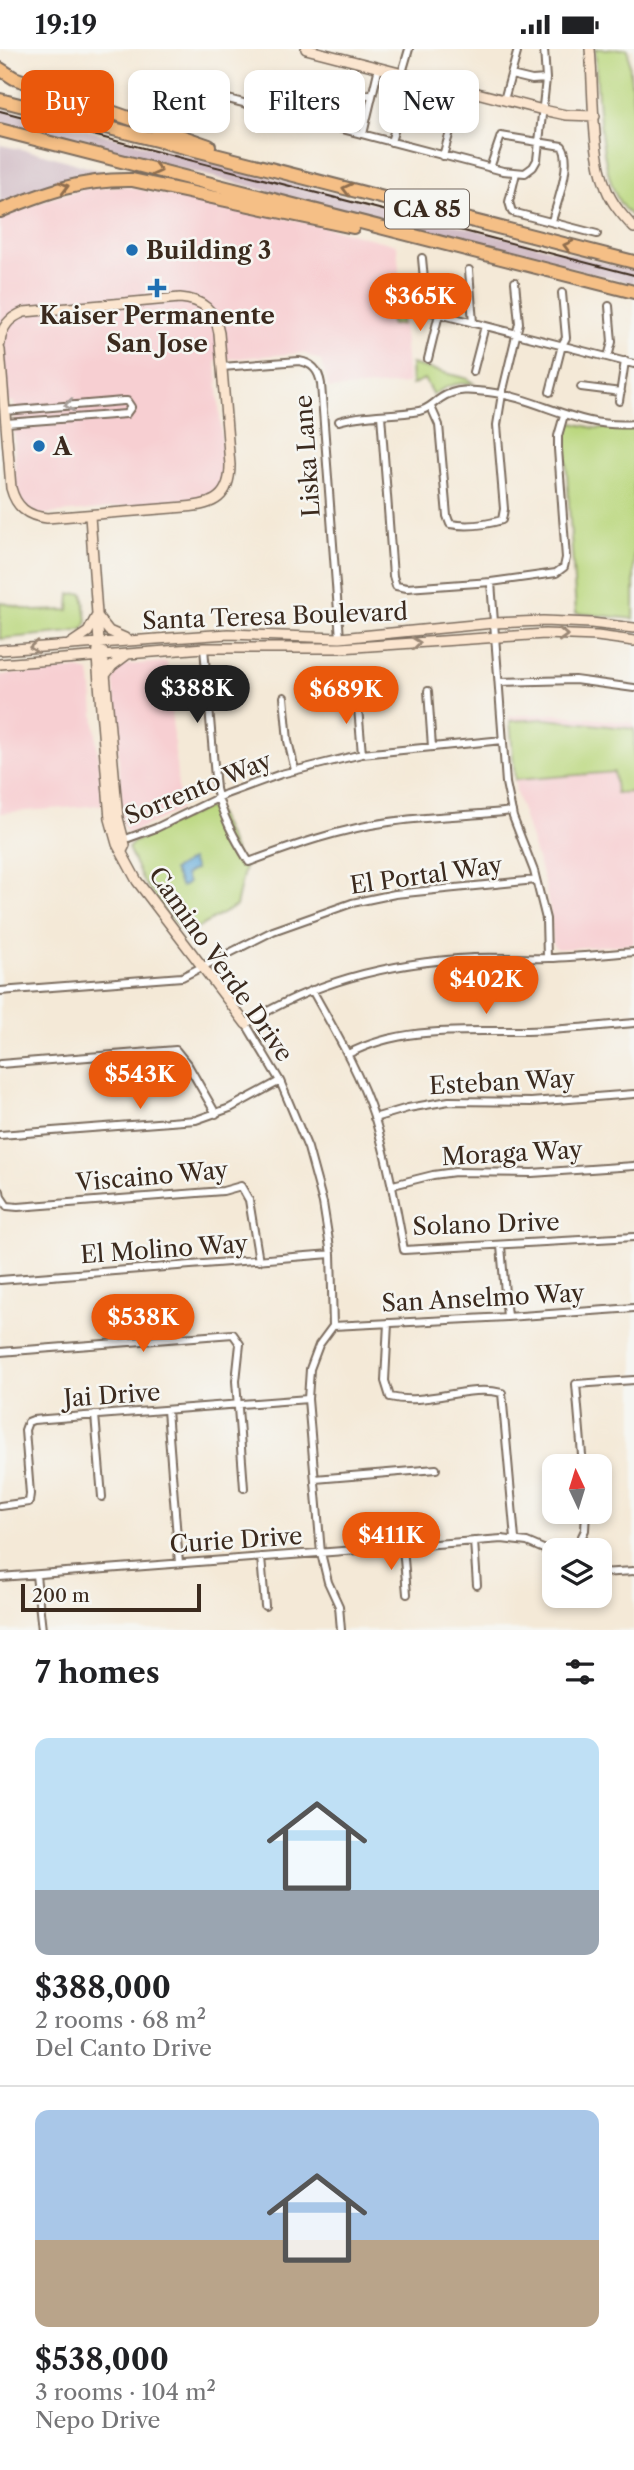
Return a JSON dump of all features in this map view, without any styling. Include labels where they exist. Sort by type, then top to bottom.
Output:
[{"type":"highway","points":[[0,69],[14,78],[212,147],[219,156]]},
{"type":"highway","name":"CA 85","points":[[0,100],[634,263]]},
{"type":"highway","name":"CA 85","points":[[0,130],[634,292]]},
{"type":"highway","points":[[0,211],[60,187],[97,181],[132,180],[350,228],[364,223]]},
{"type":"street","points":[[403,70],[409,49]]},
{"type":"street","points":[[359,133],[490,168],[525,173],[533,167],[540,142],[546,79],[544,49]]},
{"type":"street","points":[[590,49],[599,162],[606,189],[618,211],[634,228]]},
{"type":"street","points":[[311,50],[390,70]]},
{"type":"street","points":[[504,100],[517,53]]},
{"type":"street","points":[[363,134],[379,67]]},
{"type":"street","points":[[511,75],[546,79]]},
{"type":"street","points":[[479,93],[566,115],[595,116]]},
{"type":"street","points":[[365,94],[372,96]]},
{"type":"street","points":[[391,142],[401,107],[453,121],[443,156]]},
{"type":"street","points":[[490,168],[501,136],[562,146],[566,153],[562,183],[552,221]]},
{"type":"street","points":[[516,173],[509,202],[510,211],[597,233]]},
{"type":"street","points":[[422,258],[427,311]]},
{"type":"street","points":[[468,270],[473,323]]},
{"type":"street","points":[[431,407],[439,425],[450,524],[460,526],[502,520],[504,509],[497,425],[519,323],[516,282]]},
{"type":"street","points":[[550,392],[566,338],[562,293]]},
{"type":"street","points":[[0,344],[4,327],[24,312],[189,299],[202,303],[215,317],[219,333],[230,465],[228,483],[223,493],[211,503],[196,506],[90,516],[37,517],[25,512],[17,504],[11,488],[2,411],[0,350]]},
{"type":"street","points":[[404,305],[634,363]]},
{"type":"street","points":[[608,357],[612,342],[609,306]]},
{"type":"street","points":[[428,359],[439,314]]},
{"type":"street","points":[[472,372],[485,326]]},
{"type":"street","name":"Liska Lane","points":[[222,367],[299,361],[317,369],[321,384],[340,638]]},
{"type":"street","points":[[619,401],[625,361]]},
{"type":"street","points":[[581,387],[621,392]]},
{"type":"street","points":[[339,421],[352,417],[410,413],[431,407],[457,390],[517,397],[592,423],[619,426],[634,424]]},
{"type":"street","points":[[2,411],[123,401],[127,401],[131,407],[126,414],[3,423]]},
{"type":"street","points":[[381,415],[393,576],[396,586],[407,588],[491,582],[556,573],[564,567],[566,558],[558,436],[564,415]]},
{"type":"street","name":"Camino Verde Drive","points":[[90,516],[99,642],[121,845],[137,881],[246,1024],[280,1081],[308,1147],[323,1203],[331,1254],[333,1326]]},
{"type":"street","points":[[491,582],[506,783],[512,811],[536,880],[546,919],[547,958]]},
{"type":"street","points":[[68,645],[88,632],[97,616],[109,631],[130,640]]},
{"type":"street","name":"Santa Teresa Boulevard","points":[[0,650],[250,634],[340,638],[494,623],[576,622],[634,628]]},
{"type":"street","name":"Santa Teresa Boulevard","points":[[0,664],[204,648],[341,648],[565,634],[634,641]]},
{"type":"street","points":[[204,648],[218,798],[233,835],[249,862],[301,842],[365,826],[512,811]]},
{"type":"street","points":[[74,658],[102,673],[128,654]]},
{"type":"street","points":[[499,683],[575,680],[634,688]]},
{"type":"street","points":[[428,691],[432,747]]},
{"type":"street","points":[[357,696],[362,754]]},
{"type":"street","points":[[284,697],[288,741],[295,770]]},
{"type":"street","name":"Sorrento Way","points":[[121,845],[218,798],[295,770],[362,754],[503,740]]},
{"type":"street","name":"El Portal Way","points":[[0,991],[182,977],[273,931],[352,903],[395,894],[536,880]]},
{"type":"street","points":[[246,1024],[312,990],[377,969],[475,958],[547,958],[634,952]]},
{"type":"street","name":"Solano Drive","points":[[312,990],[348,1054],[374,1118],[393,1185],[404,1250],[634,1237]]},
{"type":"street","points":[[348,1054],[386,1040],[424,1033],[528,1031],[634,1023]]},
{"type":"street","points":[[0,1064],[176,1051],[194,1075],[216,1114]]},
{"type":"street","points":[[0,1135],[196,1120],[216,1114],[280,1081]]},
{"type":"street","name":"Esteban Way","points":[[374,1118],[408,1108],[449,1101],[531,1102],[634,1094]]},
{"type":"street","name":"Moraga Way","points":[[393,1185],[455,1172],[531,1173],[634,1165]]},
{"type":"street","name":"Viscaino Way","points":[[0,1191],[7,1206],[18,1207],[223,1191],[241,1187],[249,1201],[259,1261]]},
{"type":"street","points":[[500,1246],[507,1317]]},
{"type":"street","name":"El Molino Way","points":[[0,1280],[331,1254]]},
{"type":"street","name":"San Anselmo Way","points":[[333,1326],[634,1308]]},
{"type":"street","points":[[388,1323],[385,1381],[390,1397],[488,1391],[502,1394],[515,1539]]},
{"type":"street","points":[[333,1326],[319,1345],[310,1369],[309,1399],[321,1553],[328,1582],[339,1606],[341,1630]]},
{"type":"street","points":[[0,1352],[233,1334],[240,1344],[236,1381],[244,1487]]},
{"type":"street","points":[[582,1454],[576,1384],[634,1380]]},
{"type":"street","name":"Jai Drive","points":[[0,1506],[29,1502],[25,1430],[28,1422],[33,1420],[309,1399]]},
{"type":"street","points":[[167,1410],[178,1563]]},
{"type":"street","points":[[95,1415],[102,1497]]},
{"type":"street","points":[[315,1479],[436,1469]]},
{"type":"street","name":"Curie Drive","points":[[0,1577],[474,1541],[515,1539],[542,1548]]},
{"type":"street","points":[[474,1541],[477,1585]]},
{"type":"street","points":[[403,1547],[407,1594]]},
{"type":"street","points":[[261,1557],[265,1606]]},
{"type":"street","points":[[612,1572],[634,1571]]},
{"type":"street","points":[[36,1575],[42,1630]]},
{"type":"shaded area","points":[[0,108],[21,113],[21,128],[0,123]]},
{"type":"shaded area","points":[[39,133],[98,133],[634,270],[634,284]]},
{"type":"shaded area","points":[[0,145],[44,154],[110,174],[62,181],[0,206]]},
{"type":"shaded area","name":"Kaiser Permanente San Jose","points":[[123,186],[310,223],[397,245],[408,384],[329,389],[321,361],[303,353],[216,360],[224,475],[218,488],[205,499],[38,515],[24,507],[15,489],[14,402],[0,402],[0,219],[48,199],[83,189]]},
{"type":"shaded area","points":[[167,662],[180,810],[127,832],[123,826],[113,672],[123,665]]},
{"type":"shaded area","points":[[79,669],[89,672],[91,679],[102,805],[0,813],[0,675]]},
{"type":"shaded area","points":[[556,714],[634,723],[634,944],[558,949],[553,945],[544,881],[516,792],[509,716]]},
{"type":"green space","points":[[595,49],[628,49],[634,114],[634,217],[622,206],[613,189],[607,166],[599,115]]},
{"type":"green space","points":[[399,283],[401,324],[391,325],[390,284]]},
{"type":"green space","points":[[411,364],[468,379],[473,383],[452,385],[433,395],[424,379],[412,385]]},
{"type":"green space","points":[[573,423],[594,428],[634,429],[634,619],[576,613],[564,428]]},
{"type":"green space","points":[[83,593],[87,621],[84,629],[0,639],[0,602],[34,611],[69,610],[70,594]]},
{"type":"green space","points":[[545,719],[634,729],[634,792],[616,793],[614,772],[515,780],[510,721]]},
{"type":"green space","points":[[206,808],[217,812],[237,857],[245,866],[236,906],[185,935],[143,881],[128,848],[134,842]]},
{"type":"water","points":[[191,860],[195,869],[185,875],[188,883],[181,887],[173,870]]},
{"type":"tram line","points":[[0,111],[634,275]]},
{"type":"place","name":"Building 3","points":[[132,250]]},
{"type":"place","name":"Kaiser Permanente San Jose","points":[[157,288]]},
{"type":"place","name":"A","points":[[39,446]]}]
